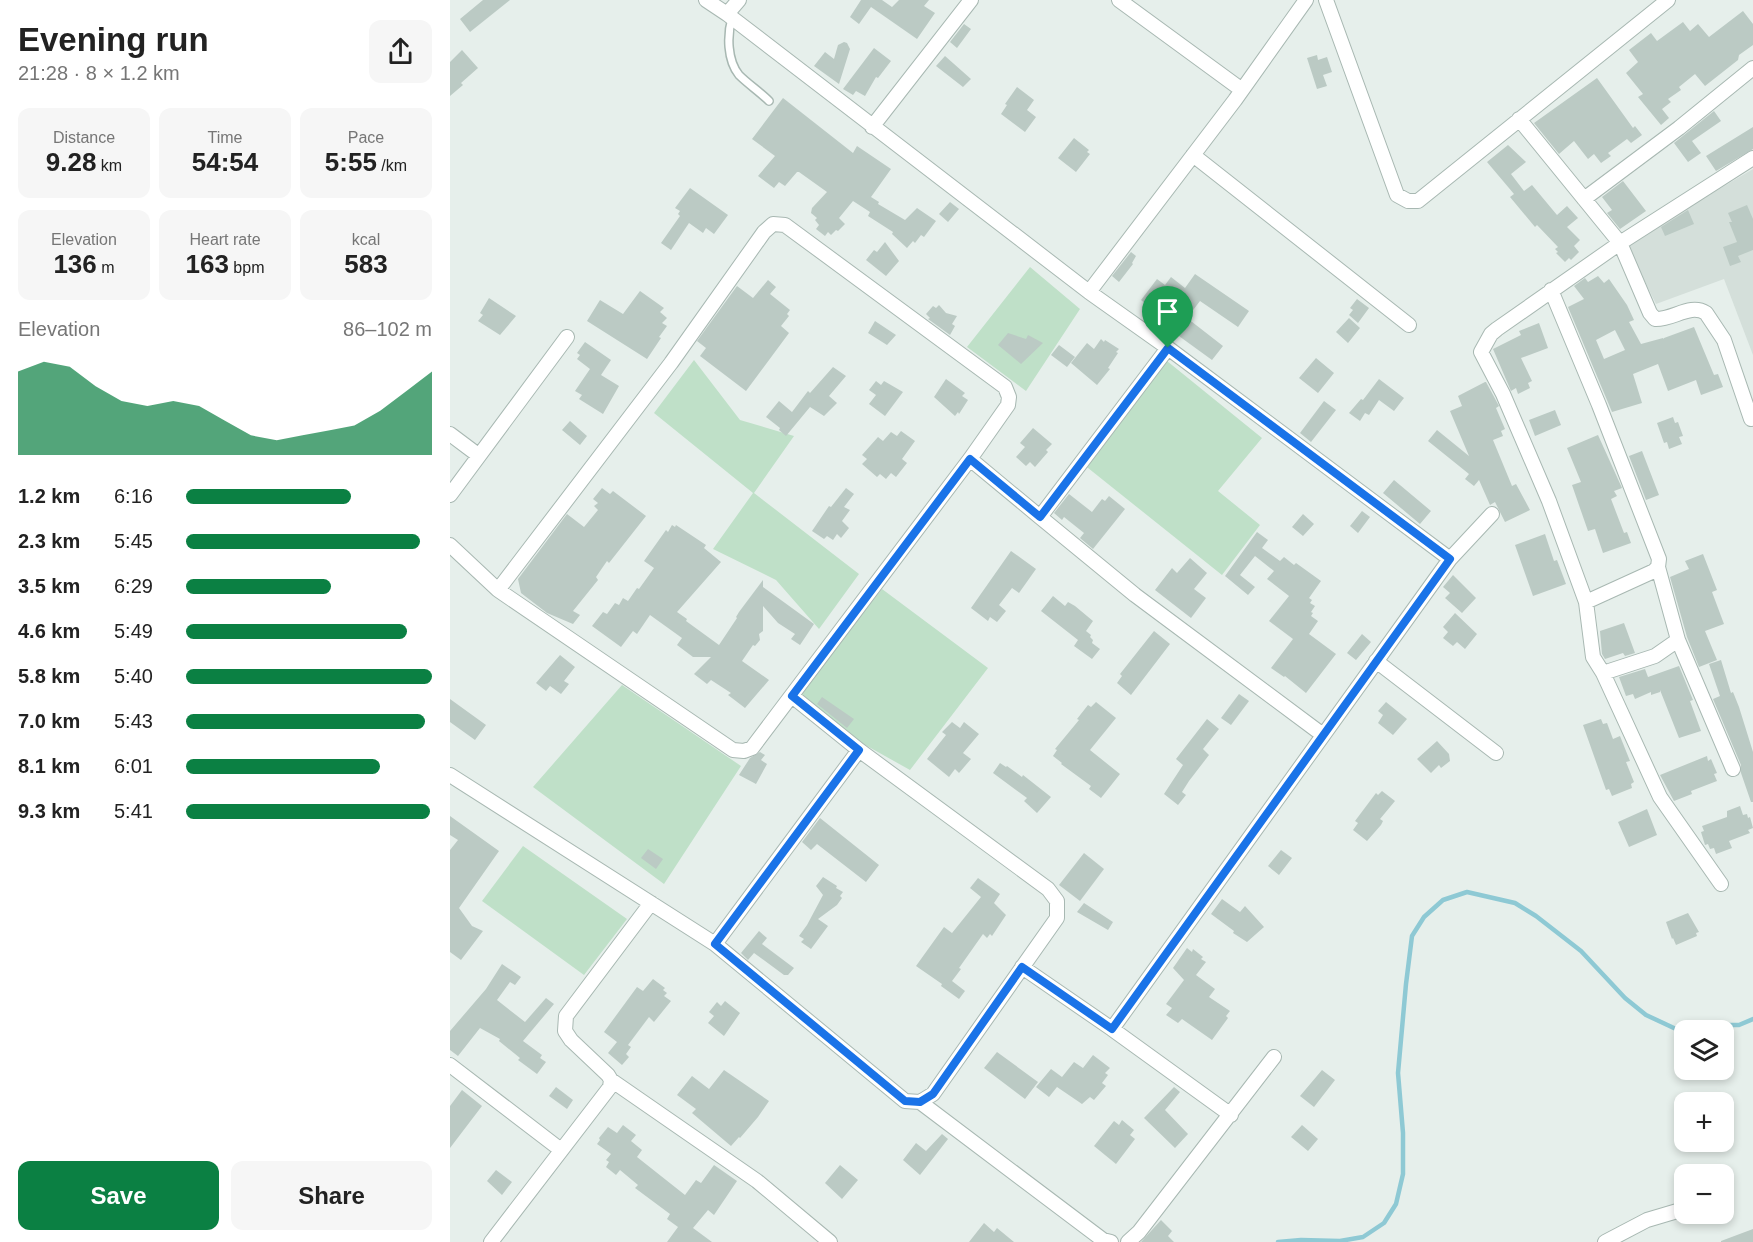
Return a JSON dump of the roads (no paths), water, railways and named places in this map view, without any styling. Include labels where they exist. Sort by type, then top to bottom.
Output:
[{"type":"street","points":[[706,0],[730,16],[1089,292],[1168,348],[1450,559]]},
{"type":"street","points":[[730,16],[739,0]]},
{"type":"street","points":[[872,127],[971,0]]},
{"type":"street","points":[[1119,0],[1242,90]]},
{"type":"street","points":[[1089,292],[1242,90],[1306,0]]},
{"type":"street","points":[[1326,0],[1397,195],[1408,201],[1418,201],[1668,0]]},
{"type":"street","points":[[1584,199],[1679,128],[1753,68]]},
{"type":"street","points":[[1520,119],[1620,243],[1650,313],[1655,319],[1693,309],[1706,313],[1724,340],[1751,419]]},
{"type":"street","points":[[1193,155],[1409,325]]},
{"type":"street","points":[[1721,884],[1660,797],[1603,673],[1593,657],[1586,602],[1549,501],[1503,394],[1481,352],[1497,328],[1620,243],[1753,158]]},
{"type":"street","points":[[450,545],[498,590],[733,750],[744,752],[753,748],[970,459],[1008,405],[1010,397],[1005,387],[785,225],[773,224],[764,232],[671,363],[498,590]]},
{"type":"street","points":[[1551,290],[1604,416],[1659,559],[1658,567],[1678,640],[1732,769]]},
{"type":"street","points":[[450,495],[567,337]]},
{"type":"street","points":[[1040,517],[1168,348]]},
{"type":"street","points":[[450,434],[478,455]]},
{"type":"street","points":[[970,459],[1135,595],[1323,735]]},
{"type":"street","points":[[1112,1029],[1450,559],[1492,514]]},
{"type":"street","points":[[1586,602],[1654,571],[1658,567]]},
{"type":"street","points":[[1603,673],[1655,656],[1678,640]]},
{"type":"street","points":[[1376,661],[1496,753]]},
{"type":"street","points":[[792,696],[859,750],[1048,889],[1056,901],[1057,918],[933,1094],[920,1102]]},
{"type":"street","points":[[715,944],[859,750]]},
{"type":"street","points":[[450,775],[715,944],[905,1101],[920,1102],[1103,1240],[1111,1242]]},
{"type":"street","points":[[651,903],[566,1016],[565,1030],[571,1040],[609,1075],[611,1080],[757,1181],[830,1242]]},
{"type":"street","points":[[1022,967],[1231,1115]]},
{"type":"street","points":[[1128,1242],[1139,1232],[1274,1057]]},
{"type":"street","points":[[450,1065],[561,1150]]},
{"type":"street","points":[[491,1242],[610,1087],[611,1080]]},
{"type":"street","points":[[1605,1242],[1647,1220],[1674,1212]]},
{"type":"lane","points":[[730,16],[732,61],[739,74],[769,101]]},
{"type":"waterway","points":[[1278,1242],[1340,1241],[1363,1237],[1384,1223],[1396,1204],[1403,1174],[1403,1133],[1398,1073],[1412,936],[1424,917],[1443,900],[1467,892],[1515,903],[1536,916],[1581,951],[1625,998],[1646,1015],[1676,1029],[1707,1025],[1739,1025],[1753,1019]]}]
